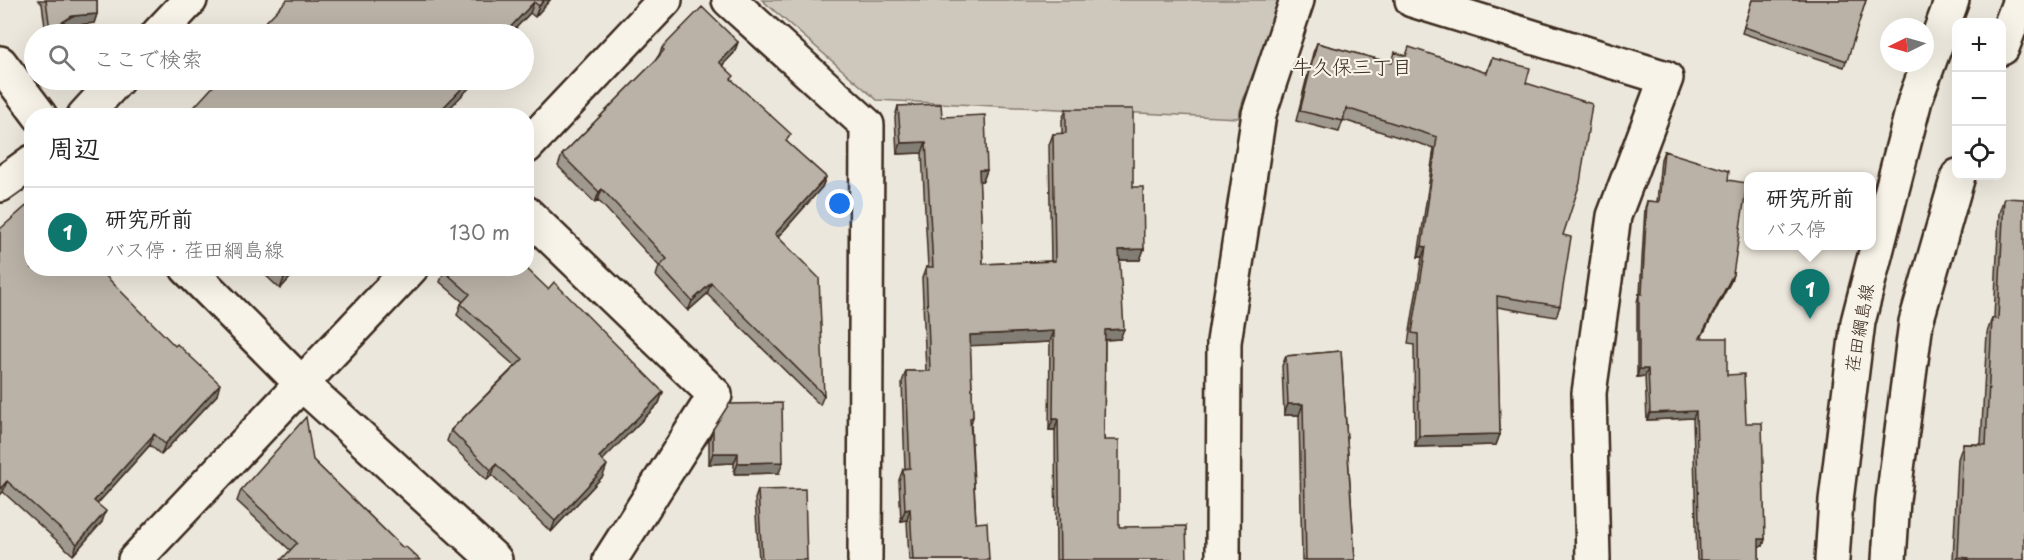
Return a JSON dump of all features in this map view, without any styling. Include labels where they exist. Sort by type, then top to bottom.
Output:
[{"type":"street","points":[[167,24],[190,0]]},
{"type":"street","points":[[534,139],[665,0]]},
{"type":"street","points":[[729,0],[867,125],[865,560]]},
{"type":"street","points":[[1223,560],[1224,342],[1259,114],[1297,0]]},
{"type":"street","points":[[1412,0],[1666,78],[1614,216],[1589,393],[1593,560]]},
{"type":"street","name":"荏田綱島線","points":[[1832,560],[1836,500],[1858,322],[1915,100],[1952,0]]},
{"type":"street","points":[[2006,35],[2020,0]]},
{"type":"street","points":[[0,63],[34,108]]},
{"type":"street","points":[[91,108],[108,90]]},
{"type":"street","points":[[0,185],[24,168]]},
{"type":"street","points":[[1889,560],[1893,500],[1916,322],[1957,180]]},
{"type":"street","points":[[534,221],[715,395],[610,560]]},
{"type":"street","points":[[195,276],[302,384],[495,560]]},
{"type":"street","points":[[135,560],[403,276]]},
{"type":"shaded area","points":[[762,0],[1283,0],[1246,91],[1238,118],[877,100]]},
{"type":"building","points":[[46,0],[97,0],[97,14],[72,16],[59,24],[49,24]]},
{"type":"building","points":[[287,0],[544,0],[539,6],[534,2],[513,24],[264,24]]},
{"type":"building","points":[[1752,0],[1866,0],[1847,61],[1744,27]]},
{"type":"building","points":[[702,7],[738,42],[719,62],[734,76],[731,79],[791,134],[786,141],[826,177],[775,234],[819,278],[824,395],[711,283],[692,301],[660,266],[667,259],[602,189],[599,192],[562,155],[655,61],[664,50],[662,48]]},
{"type":"building","points":[[1317,43],[1392,63],[1395,52],[1406,56],[1409,47],[1487,73],[1492,58],[1530,68],[1526,83],[1592,104],[1580,183],[1563,235],[1571,237],[1560,306],[1497,296],[1500,434],[1419,436],[1418,334],[1412,333],[1426,247],[1422,246],[1437,137],[1346,108],[1343,121],[1300,111]]},
{"type":"building","points":[[210,90],[460,90],[443,108],[193,108]]},
{"type":"building","points":[[941,104],[942,117],[985,115],[987,170],[979,170],[983,264],[1055,261],[1053,134],[1066,133],[1066,109],[1133,109],[1133,187],[1143,187],[1144,249],[1119,250],[1124,329],[1105,330],[1104,440],[1119,440],[1119,527],[1186,526],[1187,560],[1060,560],[1058,419],[1053,419],[1054,331],[970,335],[973,417],[970,418],[976,523],[987,522],[989,560],[913,560],[910,509],[905,510],[903,469],[910,468],[906,371],[930,371],[926,267],[933,267],[926,142],[901,143],[898,106]]},
{"type":"building","points":[[1664,151],[1729,171],[1728,180],[1744,183],[1744,202],[1733,274],[1700,338],[1727,338],[1727,375],[1744,374],[1746,423],[1762,423],[1765,539],[1759,539],[1759,560],[1700,560],[1696,411],[1650,413],[1648,369],[1639,369],[1639,294],[1642,294],[1647,201],[1659,202]]},
{"type":"building","points":[[2004,198],[2024,199],[2024,560],[1969,560],[1969,558],[1958,557],[1963,444],[1986,445],[1992,318],[1998,319]]},
{"type":"building","points":[[24,208],[24,276],[106,276],[175,346],[177,344],[220,384],[165,444],[154,434],[94,501],[106,511],[77,544],[7,481],[0,489],[0,229]]},
{"type":"building","points":[[450,276],[534,276],[548,289],[554,282],[663,392],[599,457],[607,465],[555,521],[496,464],[491,470],[451,430],[523,359],[461,304],[470,294]]},
{"type":"building","points":[[1341,351],[1355,560],[1306,560],[1303,404],[1288,404],[1286,356]]},
{"type":"building","points":[[782,403],[783,462],[738,463],[738,453],[713,453],[713,429],[729,404]]},
{"type":"building","points":[[306,417],[313,460],[403,548],[405,546],[420,560],[281,560],[297,543],[241,490]]},
{"type":"building","points":[[805,489],[807,560],[762,560],[758,490]]},
{"type":"place","name":"研究所前","points":[[1810,319]]},
{"type":"district","name":"牛久保三丁目","points":[[1352,67]]}]
